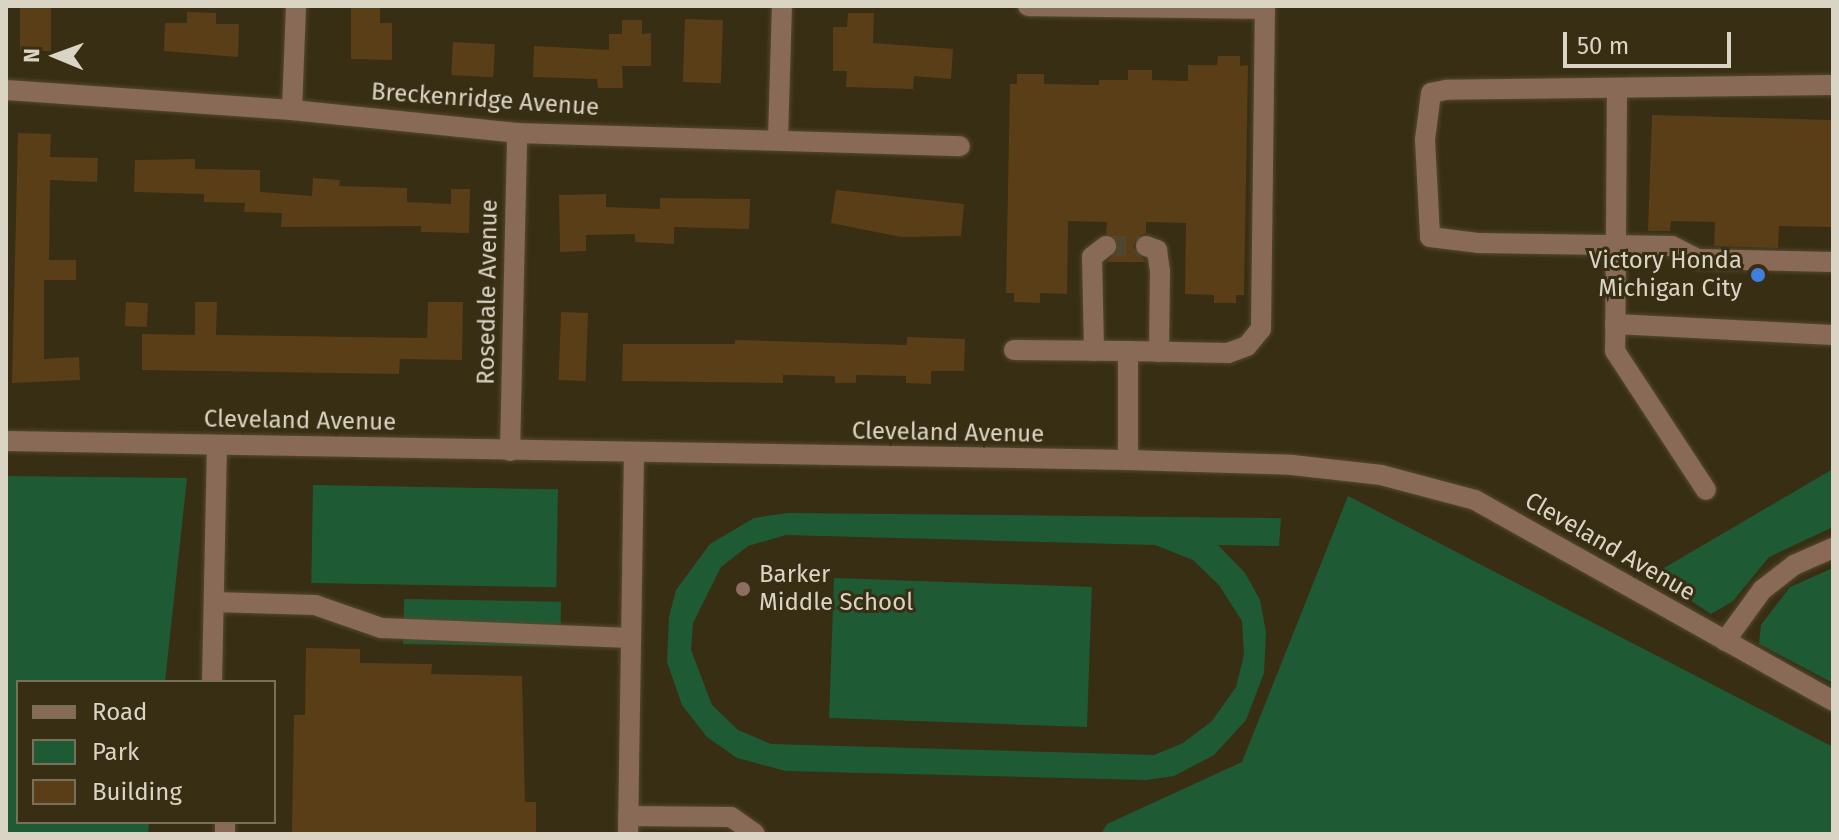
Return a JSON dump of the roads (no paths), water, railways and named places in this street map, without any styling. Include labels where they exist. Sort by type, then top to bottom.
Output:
[{"type":"street","points":[[292,110],[296,6]]},
{"type":"street","points":[[778,139],[782,6]]},
{"type":"street","points":[[1014,350],[1228,353],[1247,346],[1261,329],[1265,8],[1028,6]]},
{"type":"street","points":[[1833,85],[1431,93],[1425,140],[1430,237],[1672,246],[1698,259],[1833,262]]},
{"type":"street","points":[[1617,88],[1615,351],[1706,490]]},
{"type":"street","name":"Breckenridge Avenue","points":[[6,90],[292,110],[517,133],[960,146]]},
{"type":"street","name":"Rosedale Avenue","points":[[510,451],[517,133]]},
{"type":"street","points":[[1094,351],[1092,257],[1106,246]]},
{"type":"street","points":[[1146,246],[1157,250],[1160,271],[1159,352]]},
{"type":"street","points":[[1615,324],[1833,335]]},
{"type":"street","points":[[1128,351],[1128,460]]},
{"type":"street","name":"Cleveland Avenue","points":[[6,441],[1128,460],[1292,465],[1381,475],[1475,500],[1833,701]]},
{"type":"street","points":[[212,680],[217,445]]},
{"type":"street","points":[[634,453],[628,825],[731,817],[755,834]]},
{"type":"street","points":[[1725,641],[1762,590],[1794,565],[1833,548]]},
{"type":"street","points":[[214,602],[315,605],[381,628],[631,638]]},
{"type":"tunnel","points":[[1106,246],[1146,246]]},
{"type":"place","name":"Victory Honda Michigan City","points":[[1758,275]]},
{"type":"place","name":"Barker Middle School","points":[[743,589]]}]
